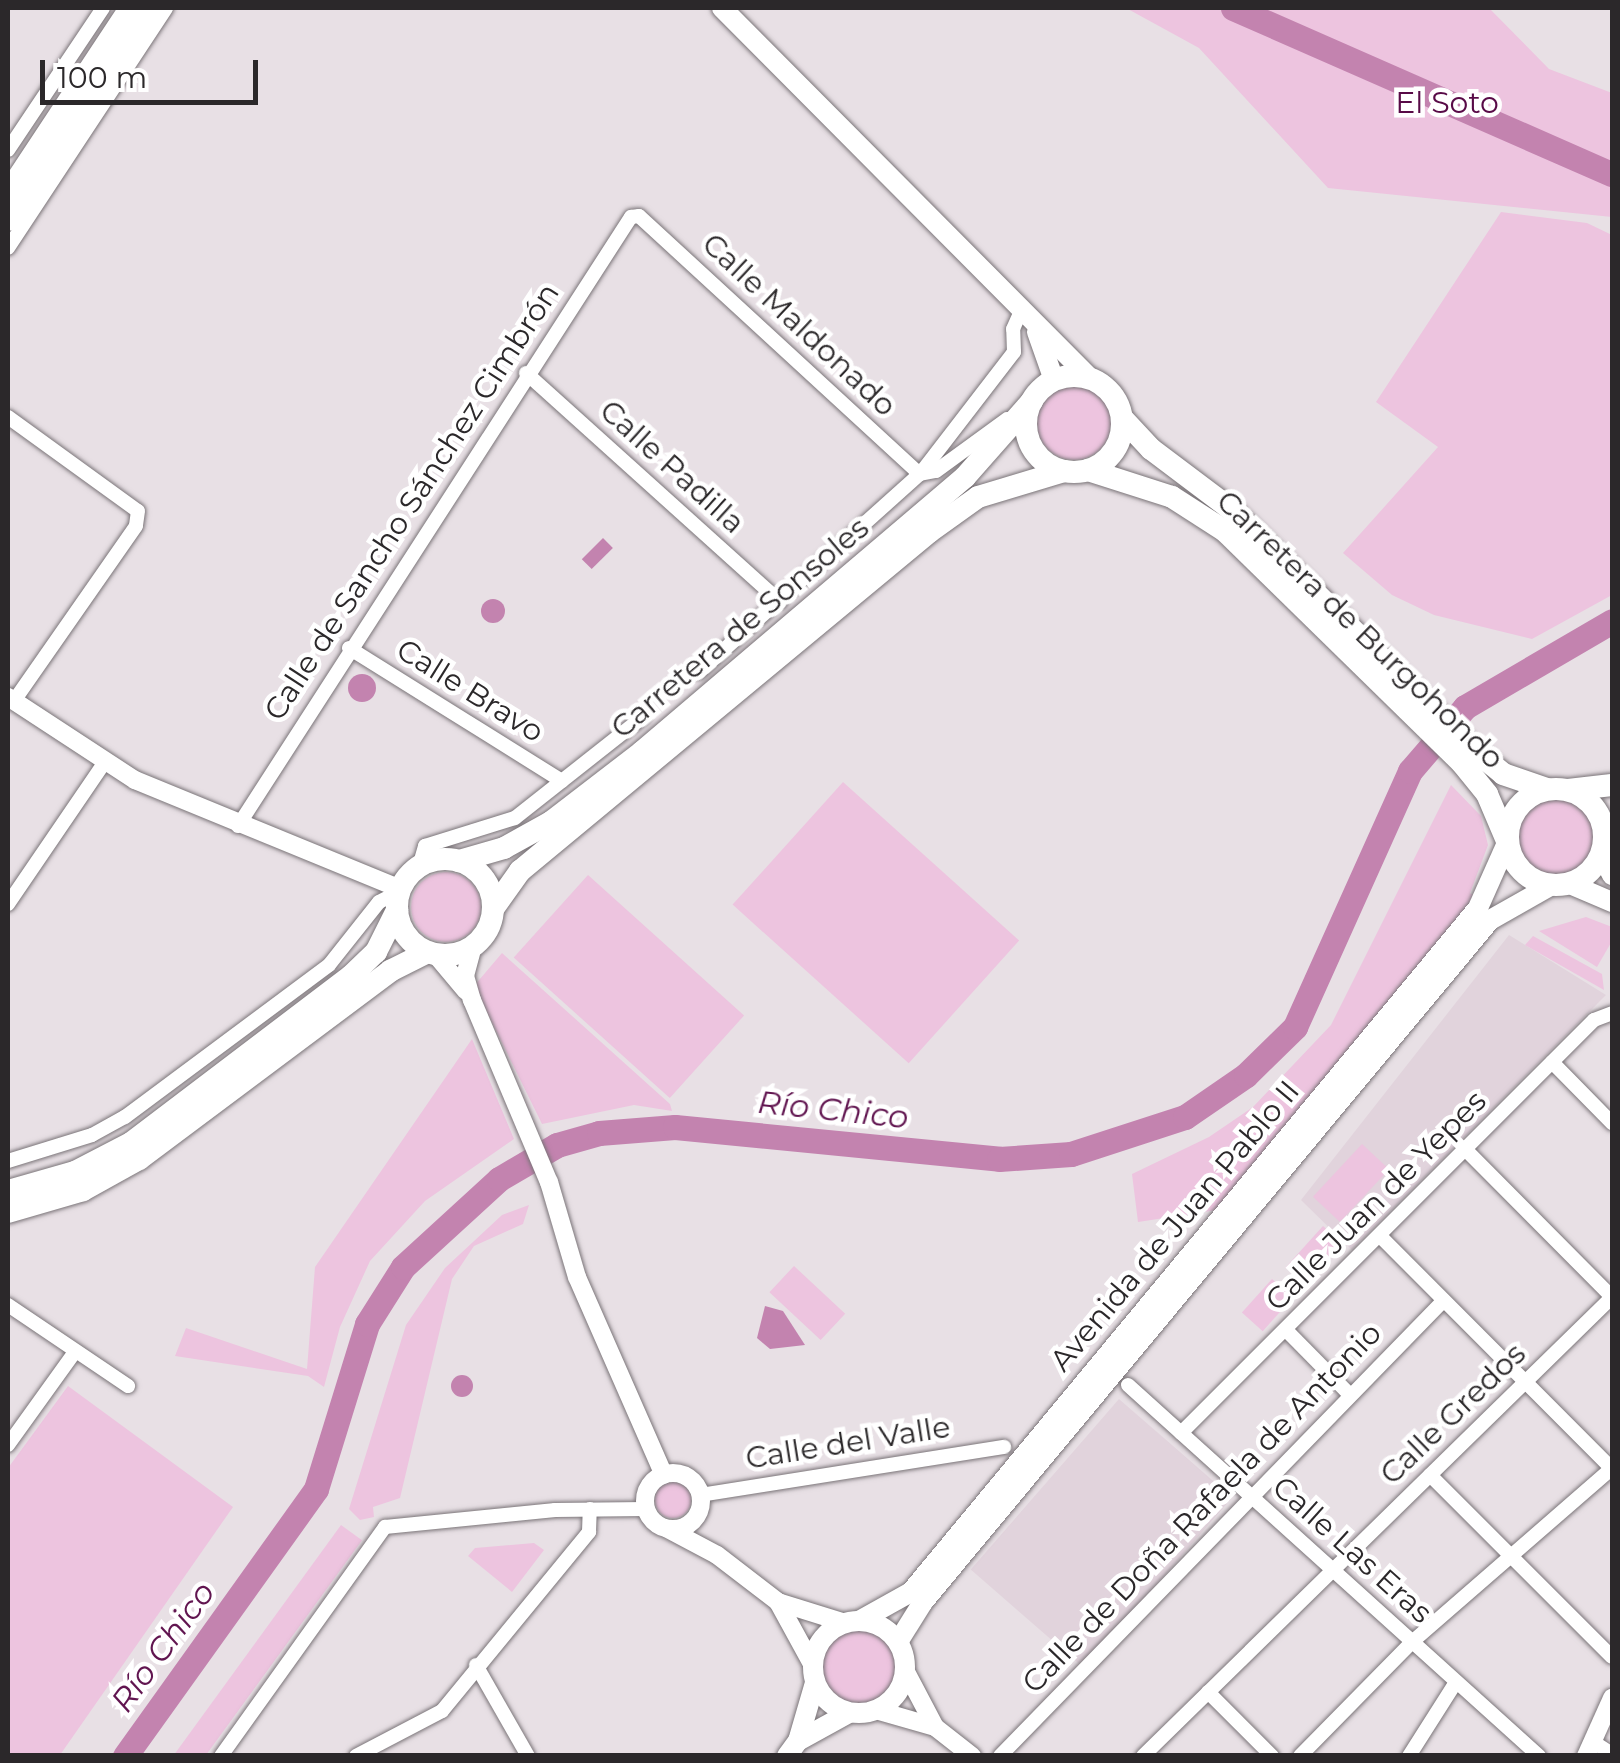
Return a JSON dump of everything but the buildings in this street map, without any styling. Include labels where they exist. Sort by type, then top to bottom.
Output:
[{"type":"highway","points":[[1089,377],[1113,394],[1122,419],[1114,450],[1088,470],[1064,471],[1049,465],[1029,440],[1029,404],[1054,380],[1089,377]]},
{"type":"highway","name":"Carretera de Sonsoles","points":[[459,861],[552,822],[642,752],[964,477],[1029,404]]},
{"type":"highway","name":"Carretera de Burgohondo","points":[[1122,419],[1150,449],[1232,510],[1419,710]]},
{"type":"highway","name":"Carretera de Burgohondo","points":[[1088,470],[1172,496],[1225,531],[1469,757],[1504,774],[1558,789]]},
{"type":"highway","name":"Carretera de Sonsoles","points":[[493,909],[520,871],[929,532],[978,497],[1064,471]]},
{"type":"highway","name":"Carretera de Burgohondo","points":[[1469,757],[1507,842]]},
{"type":"highway","points":[[1558,789],[1592,804],[1608,825],[1607,865],[1560,885],[1522,872],[1507,842],[1522,802],[1558,789],[1612,785]]},
{"type":"highway","points":[[8,1191],[75,1172],[131,1143],[351,976],[376,952],[399,897],[419,867],[459,861],[484,879],[493,909],[488,929],[473,946],[431,953],[390,971],[140,1159],[82,1190],[8,1212]]},
{"type":"highway","points":[[399,897],[402,928],[431,953]]},
{"type":"main road","points":[[8,191],[129,8]]},
{"type":"main road","points":[[8,222],[148,8]]},
{"type":"main road","points":[[722,8],[1089,377]]},
{"type":"main road","points":[[1014,303],[1048,349],[1054,380]]},
{"type":"main road","name":"Avenida de Juan Pablo II","points":[[852,1622],[911,1592],[1478,908],[1507,842]]},
{"type":"main road","points":[[1560,885],[1612,902]]},
{"type":"main road","name":"Avenida de Juan Pablo II","points":[[898,1642],[923,1602],[1490,920],[1560,885]]},
{"type":"main road","points":[[852,1622],[887,1630],[898,1642],[905,1670],[900,1687],[876,1710],[849,1713],[793,1748],[829,1632],[852,1622]]},
{"type":"main road","points":[[814,1673],[823,1697],[849,1713]]},
{"type":"street","points":[[8,150],[12,133],[103,8]]},
{"type":"street","points":[[8,248],[166,8]]},
{"type":"street","name":"Calle de Sancho Sánchez Cimbrón","points":[[238,826],[526,373],[631,217],[640,216]]},
{"type":"street","name":"Calle Maldonado","points":[[640,216],[920,474]]},
{"type":"street","points":[[698,672],[920,474],[1014,352],[1014,303]]},
{"type":"street","name":"Calle Padilla","points":[[526,373],[780,602]]},
{"type":"street","points":[[920,474],[936,471],[1029,404]]},
{"type":"street","points":[[8,417],[138,511],[136,526],[11,699],[104,762],[399,897]]},
{"type":"street","name":"Calle Bravo","points":[[349,648],[562,781]]},
{"type":"street","points":[[419,867],[425,846],[515,818],[644,716]]},
{"type":"street","points":[[8,904],[104,762]]},
{"type":"street","points":[[8,1160],[92,1136],[125,1117],[330,964],[379,902],[399,897]]},
{"type":"street","points":[[473,946],[465,976],[472,1000],[550,1182],[577,1276],[664,1475]]},
{"type":"street","points":[[431,953],[472,1000]]},
{"type":"street","name":"Calle Juan de Yepes","points":[[1181,1433],[1594,1020],[1612,1014]]},
{"type":"street","points":[[1552,1062],[1612,1124]]},
{"type":"street","points":[[1466,1150],[1612,1297]]},
{"type":"street","points":[[1300,1756],[1412,1642],[1612,1468],[1380,1236]]},
{"type":"street","name":"Calle Gredos","points":[[1143,1756],[1612,1297]]},
{"type":"street","name":"Calle de Doña Rafaela de Antonio","points":[[1000,1756],[1444,1300]]},
{"type":"street","points":[[8,1304],[74,1354],[128,1386]]},
{"type":"street","points":[[1286,1330],[1350,1395]]},
{"type":"street","points":[[8,1445],[74,1354]]},
{"type":"street","name":"Calle Las Eras","points":[[1128,1384],[1539,1756]]},
{"type":"street","name":"Calle del Valle","points":[[700,1495],[1004,1447]]},
{"type":"street","points":[[646,1508],[647,1492],[664,1475],[686,1476],[700,1495],[696,1518],[717,1555]]},
{"type":"street","points":[[1430,1475],[1612,1657]]},
{"type":"street","points":[[221,1756],[386,1527],[646,1508],[668,1529],[717,1555],[778,1602],[852,1622]]},
{"type":"street","points":[[356,1756],[442,1711],[589,1532],[590,1510]]},
{"type":"street","points":[[668,1529],[696,1518]]},
{"type":"street","points":[[778,1602],[814,1673]]},
{"type":"street","points":[[476,1666],[528,1756]]},
{"type":"street","points":[[905,1670],[935,1727]]},
{"type":"street","points":[[1409,1756],[1456,1682]]},
{"type":"street","points":[[1208,1692],[1272,1756]]},
{"type":"street","points":[[1612,1698],[1589,1748],[1612,1754]]},
{"type":"street","points":[[876,1710],[935,1727],[972,1756]]},
{"type":"shaded area","points":[[603,538],[613,548],[592,569],[582,559]]},
{"type":"shaded area","points":[[493,599],[505,611],[493,623],[481,611]]},
{"type":"shaded area","points":[[362,674],[372,678],[376,688],[372,698],[362,702],[352,698],[348,688],[352,678]]},
{"type":"shaded area","points":[[1509,935],[1606,995],[1352,1250],[1301,1200]]},
{"type":"shaded area","points":[[765,1306],[783,1311],[805,1345],[770,1349],[757,1338]]},
{"type":"shaded area","points":[[462,1375],[470,1378],[470,1394],[462,1397],[454,1394],[451,1386],[454,1378]]},
{"type":"shaded area","points":[[1119,1399],[1232,1497],[1084,1668],[971,1570]]},
{"type":"green space","name":"El Soto","points":[[1126,8],[1489,8],[1549,69],[1612,93],[1612,217],[1328,188],[1199,48]]},
{"type":"green space","points":[[1501,212],[1587,223],[1612,235],[1612,595],[1532,639],[1434,615],[1392,595],[1343,553],[1438,447],[1376,402]]},
{"type":"green space","points":[[1074,386],[1100,397],[1111,423],[1100,449],[1074,460],[1048,449],[1037,423],[1048,397]]},
{"type":"green space","points":[[843,782],[1019,941],[909,1063],[733,905]]},
{"type":"green space","points":[[1451,785],[1481,816],[1488,845],[1470,893],[1476,897],[1217,1210],[1138,1222],[1132,1174],[1209,1137],[1253,1107],[1331,1025]]},
{"type":"green space","points":[[1556,799],[1583,810],[1594,837],[1583,864],[1556,875],[1529,864],[1518,837],[1529,810]]},
{"type":"green space","points":[[446,872],[471,882],[481,907],[471,932],[446,942],[421,932],[411,907],[421,882]]},
{"type":"green space","points":[[588,875],[744,1016],[670,1098],[514,957]]},
{"type":"green space","points":[[1586,917],[1612,927],[1612,941],[1597,967],[1539,931]]},
{"type":"green space","points":[[1533,936],[1602,974],[1604,990],[1525,945]]},
{"type":"green space","points":[[502,953],[670,1104],[672,1111],[634,1105],[542,1124],[474,986]]},
{"type":"green space","points":[[472,1039],[514,1139],[425,1201],[370,1261],[340,1327],[324,1387],[308,1376],[175,1356],[186,1328],[307,1369],[315,1267]]},
{"type":"green space","points":[[1362,1144],[1389,1169],[1340,1222],[1313,1197]]},
{"type":"green space","points":[[529,1205],[523,1224],[474,1246],[452,1279],[400,1498],[373,1507],[374,1517],[360,1520],[349,1509],[406,1325],[445,1268],[502,1215]]},
{"type":"green space","points":[[1323,1226],[1343,1244],[1306,1286],[1286,1268]]},
{"type":"green space","points":[[794,1266],[845,1314],[821,1340],[769,1292]]},
{"type":"green space","points":[[1272,1279],[1293,1298],[1263,1331],[1242,1312]]},
{"type":"green space","points":[[68,1386],[233,1507],[60,1755],[8,1755],[8,1468]]},
{"type":"green space","points":[[673,1482],[686,1487],[691,1500],[686,1513],[673,1518],[660,1513],[655,1500],[660,1487]]},
{"type":"green space","points":[[341,1525],[362,1540],[205,1756],[174,1755]]},
{"type":"green space","points":[[534,1543],[544,1550],[512,1592],[468,1556],[475,1548]]},
{"type":"green space","points":[[860,1628],[887,1639],[898,1666],[887,1693],[860,1704],[833,1693],[822,1666],[833,1639]]},
{"type":"waterway","points":[[1233,8],[1612,174]]},
{"type":"waterway","name":"Río Chico","points":[[125,1756],[316,1489],[367,1324],[403,1267],[499,1179],[557,1145],[599,1133],[675,1127],[999,1159],[1071,1154],[1185,1117],[1246,1075],[1295,1027],[1410,771],[1465,707],[1612,621]]}]
